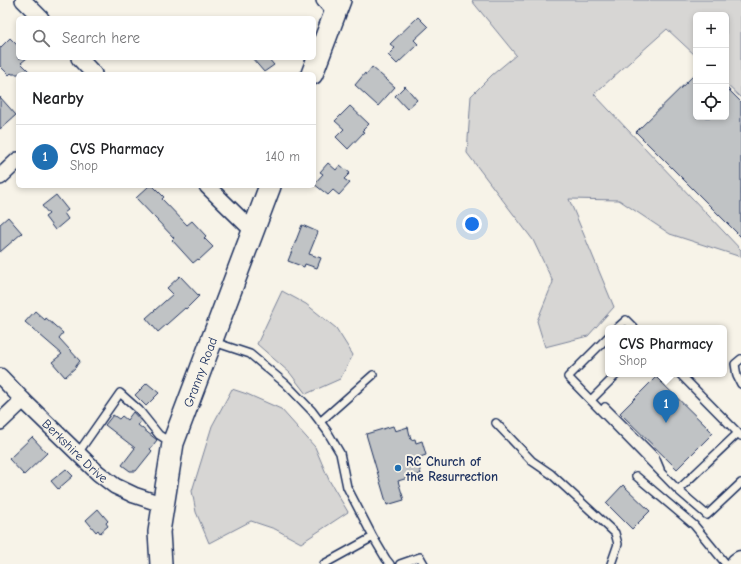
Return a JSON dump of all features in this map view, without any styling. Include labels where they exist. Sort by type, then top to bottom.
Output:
[{"type":"street","points":[[23,0],[39,16]]},
{"type":"street","points":[[313,72],[333,4]]},
{"type":"street","points":[[81,60],[92,72]]},
{"type":"street","points":[[0,177],[16,162]]},
{"type":"street","points":[[209,188],[253,231]]},
{"type":"street","name":"Granny Road","points":[[161,564],[160,532],[173,443],[269,188]]},
{"type":"street","name":"Berkshire Drive","points":[[0,376],[98,473],[115,486],[134,495],[164,505]]},
{"type":"street","points":[[0,422],[23,400]]},
{"type":"lane","points":[[620,325],[626,320],[631,325]]},
{"type":"lane","points":[[605,340],[568,377],[678,490],[707,515],[741,483]]},
{"type":"lane","points":[[212,342],[250,354],[286,384],[312,411],[327,431],[340,453],[347,487],[373,537],[390,564]]},
{"type":"lane","points":[[741,359],[735,364],[737,376],[741,384]]},
{"type":"lane","points":[[320,422],[372,376]]},
{"type":"lane","points":[[594,402],[615,377]]},
{"type":"lane","points":[[678,490],[739,434],[683,377]]},
{"type":"lane","points":[[78,453],[120,393],[139,410],[159,435],[173,443]]},
{"type":"lane","points":[[496,423],[532,461],[551,474],[615,533],[618,544],[611,564]]},
{"type":"lane","points":[[636,476],[694,525],[726,564]]},
{"type":"lane","points":[[324,564],[373,537]]},
{"type":"lane","points":[[400,564],[420,557],[424,564]]},
{"type":"shaded area","points":[[741,0],[741,98],[729,87],[729,12],[693,12],[693,53],[667,29],[594,94],[741,250],[741,257],[670,234],[619,200],[569,199],[614,307],[588,336],[545,347],[537,321],[553,282],[533,240],[467,153],[471,96],[492,75],[516,55],[472,1]]},
{"type":"shaded area","points":[[282,291],[306,304],[336,328],[353,355],[340,379],[306,394],[290,373],[257,344]]},
{"type":"shaded area","points":[[232,389],[281,409],[315,447],[329,480],[348,512],[301,543],[275,529],[251,521],[209,543],[196,512],[192,491],[212,426]]},
{"type":"building","points":[[418,17],[428,27],[414,40],[418,44],[397,64],[388,55],[395,48],[390,44]]},
{"type":"building","points":[[10,38],[16,44],[16,60],[25,60],[21,63],[30,72],[16,72],[16,74],[11,73],[9,75],[0,66],[0,48]]},
{"type":"building","points":[[254,60],[270,60],[274,65],[264,72]]},
{"type":"building","points":[[372,67],[395,87],[378,106],[355,85]]},
{"type":"building","points":[[693,76],[693,120],[729,120],[729,90],[741,102],[741,237],[636,132]]},
{"type":"building","points":[[405,86],[417,100],[407,109],[395,96]]},
{"type":"building","points":[[0,97],[16,115],[0,129]]},
{"type":"building","points":[[350,106],[369,124],[362,131],[364,132],[348,149],[336,137],[344,129],[335,121]]},
{"type":"building","points":[[328,163],[336,170],[340,165],[350,173],[344,179],[350,183],[339,195],[333,190],[328,195],[316,186],[316,182],[323,174],[320,172]]},
{"type":"building","points":[[147,188],[155,188],[164,197],[162,199],[187,225],[192,221],[206,236],[204,238],[213,247],[199,260],[198,259],[193,263],[172,240],[174,238],[136,198]]},
{"type":"building","points":[[56,195],[68,210],[64,213],[68,219],[55,230],[45,217],[49,214],[42,206]]},
{"type":"building","points":[[8,217],[22,233],[0,252],[0,224]]},
{"type":"building","points":[[302,225],[318,232],[309,254],[321,258],[317,268],[305,264],[304,267],[288,261]]},
{"type":"building","points":[[180,276],[199,296],[158,332],[146,318],[173,294],[167,288]]},
{"type":"building","points":[[35,311],[45,320],[46,318],[63,333],[59,338],[80,361],[65,377],[52,362],[62,354],[25,322]]},
{"type":"building","points":[[656,377],[713,433],[677,469],[620,413]]},
{"type":"building","points":[[147,383],[159,393],[146,406],[135,395]]},
{"type":"building","points":[[133,412],[141,421],[138,425],[157,440],[150,449],[152,451],[136,471],[130,471],[122,465],[135,448],[105,425],[113,415],[119,419],[122,416],[127,420]]},
{"type":"building","name":"RC Church of the Resurrection","points":[[393,426],[395,431],[408,427],[411,440],[415,439],[416,443],[422,441],[426,455],[420,457],[421,460],[417,461],[421,474],[398,481],[404,500],[387,505],[366,434]]},
{"type":"building","points":[[32,437],[47,453],[24,475],[9,459]]},
{"type":"building","points":[[66,469],[73,476],[58,489],[51,481]]},
{"type":"building","points":[[623,485],[650,511],[632,529],[606,503]]},
{"type":"building","points":[[98,509],[108,521],[106,523],[108,526],[100,533],[98,530],[96,532],[86,520]]},
{"type":"place","name":"CVS Pharmacy","points":[[666,423]]},
{"type":"place","name":"RC Church of the Resurrection","points":[[398,468]]}]
